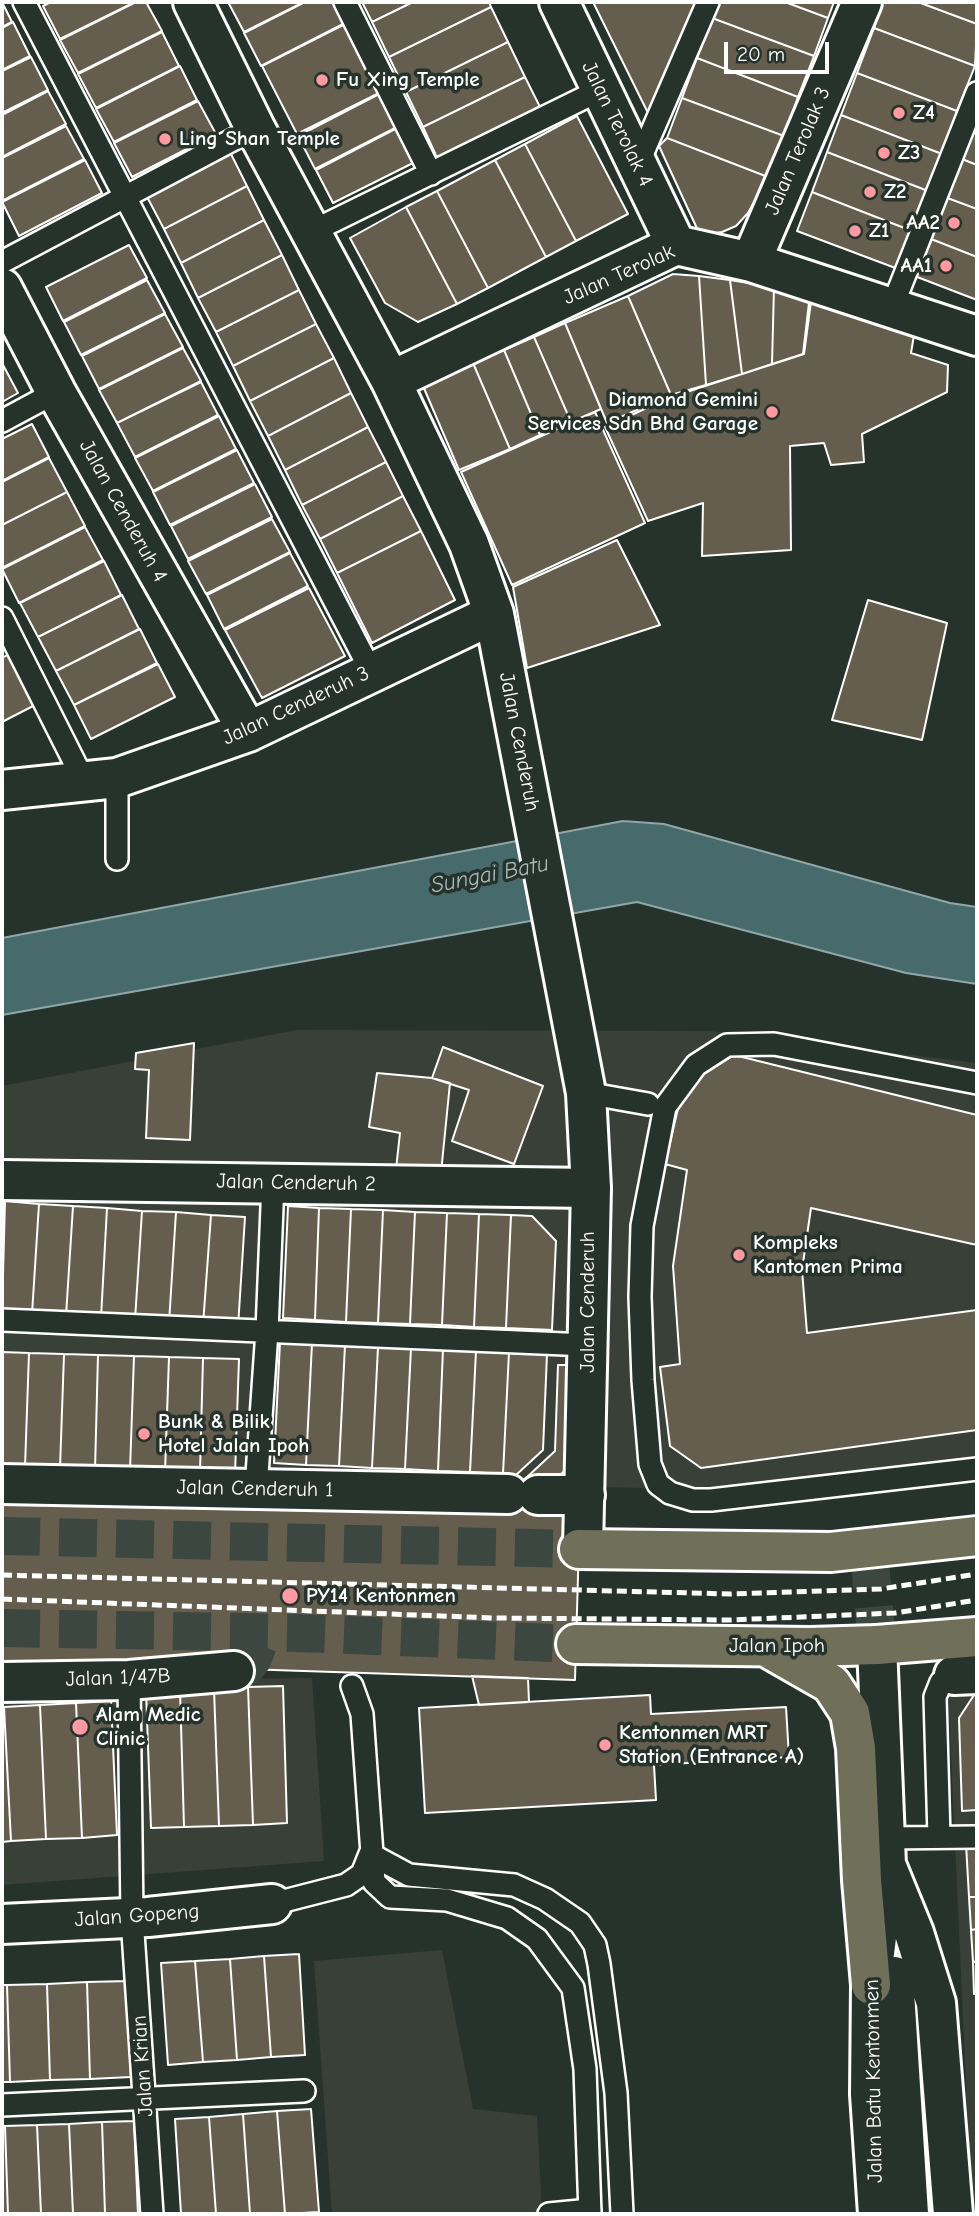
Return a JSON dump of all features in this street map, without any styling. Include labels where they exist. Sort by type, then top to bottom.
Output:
[{"type":"main road","points":[[581,1548],[831,1552],[977,1536]]},
{"type":"main road","name":"Jalan Ipoh","points":[[576,1644],[766,1647],[877,1645],[977,1637]]},
{"type":"main road","points":[[766,1647],[831,1684],[850,1713],[856,1748],[871,1985]]},
{"type":"street","name":"Jalan Cenderuh","points":[[193,2],[255,128],[391,381],[469,544],[494,614],[586,1093],[591,1188],[585,1495],[581,1548]]},
{"type":"street","name":"Jalan Terolak 4","points":[[559,2],[676,246]]},
{"type":"street","name":"Jalan Terolak 3","points":[[751,262],[862,2]]},
{"type":"street","name":"Jalan Terolak","points":[[391,381],[676,246],[751,262],[977,336]]},
{"type":"street","name":"Jalan Cenderuh 4","points":[[2,288],[56,392],[248,732]]},
{"type":"street","name":"Jalan Cenderuh 3","points":[[6,790],[101,781],[248,732],[494,614]]},
{"type":"street","name":"Jalan Cenderuh 2","points":[[2,1180],[591,1188]]},
{"type":"street","name":"Jalan Cenderuh 1","points":[[2,1484],[585,1495]]},
{"type":"street","name":"Jalan Batu Kentonmen","points":[[877,1645],[885,1851],[871,1985],[870,2094],[898,2207]]},
{"type":"street","name":"Jalan 1/47B","points":[[2,1682],[130,1680],[234,1671]]},
{"type":"street","name":"Jalan Batu Kentonmen","points":[[885,1851],[936,2003],[953,2214]]},
{"type":"street","points":[[885,1851],[898,2207]]},
{"type":"street","name":"Jalan Gopeng","points":[[2,1924],[132,1918],[272,1904]]},
{"type":"lane","points":[[24,2],[371,671]]},
{"type":"lane","points":[[345,2],[431,174]]},
{"type":"lane","points":[[637,166],[708,2]]},
{"type":"lane","points":[[311,232],[600,90]]},
{"type":"lane","points":[[891,307],[977,93]]},
{"type":"lane","points":[[2,262],[255,128]]},
{"type":"lane","points":[[2,421],[56,392]]},
{"type":"lane","points":[[2,618],[101,781],[117,859]]},
{"type":"lane","points":[[977,1083],[775,1044],[727,1045],[696,1065],[665,1107],[642,1226],[640,1297],[642,1380],[650,1464],[658,1484],[670,1493],[711,1500],[977,1469]]},
{"type":"lane","points":[[586,1093],[648,1104]]},
{"type":"lane","points":[[256,1489],[267,1331],[273,1182]]},
{"type":"lane","points":[[2,1320],[589,1345]]},
{"type":"lane","points":[[939,1838],[935,1697],[942,1682],[966,1674]]},
{"type":"lane","name":"Jalan Krian","points":[[130,1680],[132,1918],[152,2214]]},
{"type":"lane","points":[[352,1686],[362,1714],[374,1882],[390,1897],[447,1900],[507,1919],[537,1939],[573,1988],[585,2070],[590,2212],[549,2214]]},
{"type":"lane","points":[[885,1851],[939,1838],[977,1837]]},
{"type":"lane","points":[[272,1904],[346,1885],[362,1874],[370,1854]]},
{"type":"lane","points":[[370,1854],[409,1875],[514,1885],[545,1899],[580,1923],[595,1945],[599,1964],[617,2093],[622,2214]]},
{"type":"lane","points":[[2,2105],[304,2091]]},
{"type":"shaded area","points":[[297,1030],[709,1031],[977,1063],[977,1478],[728,1490],[2,1473],[2,1086]]},
{"type":"shaded area","points":[[312,1678],[324,1861],[2,1885],[2,1681]]},
{"type":"shaded area","points":[[977,1682],[977,2214],[972,2214],[948,1690]]},
{"type":"shaded area","points":[[442,1950],[473,2109],[537,2116],[542,2214],[332,2214],[314,1961]]},
{"type":"water","name":"Sungai Batu","points":[[623,821],[664,824],[950,903],[977,907],[977,984],[906,973],[637,902],[2,1015],[2,938]]},
{"type":"building","points":[[2,2],[12,22],[2,27]]},
{"type":"building","points":[[51,2],[135,2],[60,39],[43,6]]},
{"type":"building","points":[[136,2],[146,2],[162,31],[78,73],[60,40]]},
{"type":"building","points":[[228,2],[304,2],[244,32]]},
{"type":"building","points":[[305,2],[333,2],[345,23],[261,66],[244,33]]},
{"type":"building","points":[[362,2],[413,2],[372,22]]},
{"type":"building","points":[[413,2],[489,2],[491,7],[389,57],[372,22]]},
{"type":"building","points":[[593,2],[704,2],[648,113]]},
{"type":"building","points":[[718,2],[785,2],[828,18],[814,56],[712,18]]},
{"type":"building","points":[[785,2],[834,2],[828,18]]},
{"type":"building","points":[[883,2],[918,2],[977,24],[975,66],[874,28]]},
{"type":"building","points":[[918,2],[977,2],[977,24]]},
{"type":"building","points":[[491,7],[508,42],[406,92],[389,57]]},
{"type":"building","points":[[712,18],[814,56],[798,97],[697,58]]},
{"type":"building","points":[[13,22],[30,56],[2,70],[2,28]]},
{"type":"building","points":[[345,24],[381,92],[297,134],[262,66]]},
{"type":"building","points":[[874,28],[975,66],[957,111],[857,73]]},
{"type":"building","points":[[162,32],[179,66],[96,108],[78,74]]},
{"type":"building","points":[[508,42],[525,77],[423,127],[406,92]]},
{"type":"building","points":[[31,57],[48,90],[2,113],[2,71]]},
{"type":"building","points":[[697,58],[798,97],[784,136],[682,98]]},
{"type":"building","points":[[180,66],[197,100],[114,142],[96,109]]},
{"type":"building","name":"Z4","points":[[857,73],[957,111],[942,154],[841,115]]},
{"type":"building","points":[[525,77],[542,111],[439,162],[423,127]]},
{"type":"building","points":[[48,91],[66,124],[2,157],[2,115]]},
{"type":"building","points":[[381,93],[399,126],[315,169],[298,136]]},
{"type":"building","points":[[682,98],[784,136],[768,177],[667,138]]},
{"type":"building","points":[[198,101],[216,134],[132,177],[114,143]]},
{"type":"building","name":"Z3","points":[[841,115],[942,154],[928,191],[827,152]]},
{"type":"building","points":[[577,116],[628,214],[576,241],[525,144]]},
{"type":"building","points":[[977,116],[977,165],[957,157]]},
{"type":"building","points":[[66,126],[84,159],[2,201],[2,158]]},
{"type":"building","points":[[399,127],[417,161],[333,203],[316,170]]},
{"type":"building","points":[[667,138],[768,177],[748,213],[736,226],[722,232],[700,235],[659,146]]},
{"type":"building","points":[[525,144],[576,241],[546,257],[495,160]]},
{"type":"building","points":[[230,152],[247,186],[164,229],[146,195]]},
{"type":"building","name":"Z2","points":[[827,152],[928,191],[912,231],[812,192]]},
{"type":"building","points":[[957,157],[977,165],[977,209],[942,196]]},
{"type":"building","points":[[85,160],[102,193],[19,236],[2,202]]},
{"type":"building","points":[[495,160],[546,257],[488,288],[437,191]]},
{"type":"building","points":[[247,186],[264,220],[181,263],[164,229]]},
{"type":"building","points":[[437,191],[488,288],[457,304],[406,207]]},
{"type":"building","name":"Z1","points":[[812,192],[912,231],[898,269],[797,231]]},
{"type":"building","name":"AA2","points":[[942,196],[977,209],[977,257],[926,237]]},
{"type":"building","points":[[406,207],[457,304],[418,322],[385,303],[350,238]]},
{"type":"building","points":[[264,220],[282,255],[198,298],[181,263]]},
{"type":"building","name":"AA1","points":[[926,237],[977,257],[977,300],[912,275]]},
{"type":"building","points":[[129,245],[147,278],[63,321],[46,287]]},
{"type":"building","points":[[282,255],[299,290],[216,332],[198,298]]},
{"type":"building","points":[[673,274],[699,276],[706,385],[671,395],[628,296]]},
{"type":"building","points":[[699,276],[730,280],[742,374],[706,385]]},
{"type":"building","points":[[147,280],[165,313],[81,355],[64,322]]},
{"type":"building","points":[[730,280],[774,287],[772,364],[742,374]]},
{"type":"building","points":[[774,287],[810,294],[803,354],[772,364]]},
{"type":"building","points":[[299,290],[316,324],[233,366],[216,332]]},
{"type":"building","name":"Diamond Gemini Services Sdn Bhd Garage","points":[[812,294],[915,329],[911,353],[948,365],[947,392],[862,434],[864,462],[831,465],[824,443],[790,446],[791,550],[702,556],[703,503],[648,521],[605,427],[671,397],[804,354]]},
{"type":"building","points":[[628,296],[671,395],[607,423],[565,323]]},
{"type":"building","points":[[165,314],[183,347],[99,389],[82,356]]},
{"type":"building","points":[[565,323],[601,409],[571,422],[534,337]]},
{"type":"building","points":[[316,324],[334,358],[250,401],[233,366]]},
{"type":"building","points":[[534,337],[571,422],[540,435],[504,350]]},
{"type":"building","points":[[183,348],[201,381],[117,423],[99,390]]},
{"type":"building","points":[[504,350],[540,435],[510,449],[473,363]]},
{"type":"building","points":[[334,358],[351,393],[268,436],[250,401]]},
{"type":"building","points":[[2,363],[18,393],[2,402]]},
{"type":"building","points":[[473,363],[510,449],[459,470],[423,386]]},
{"type":"building","points":[[201,382],[218,415],[135,457],[117,423]]},
{"type":"building","points":[[351,393],[368,427],[285,470],[268,436]]},
{"type":"building","points":[[595,412],[645,523],[512,585],[461,472]]},
{"type":"building","points":[[219,416],[236,449],[153,491],[135,458]]},
{"type":"building","points":[[32,424],[49,457],[2,481],[2,439]]},
{"type":"building","points":[[368,427],[386,462],[302,505],[285,470]]},
{"type":"building","points":[[237,450],[254,483],[170,525],[153,492]]},
{"type":"building","points":[[49,458],[67,492],[2,525],[2,482]]},
{"type":"building","points":[[386,462],[403,496],[320,539],[302,505]]},
{"type":"building","points":[[255,484],[272,517],[188,559],[171,526]]},
{"type":"building","points":[[67,492],[85,526],[2,568],[2,525]]},
{"type":"building","points":[[403,496],[421,531],[337,573],[320,539]]},
{"type":"building","points":[[272,519],[290,552],[206,594],[188,561]]},
{"type":"building","points":[[85,527],[103,560],[19,603],[2,569]]},
{"type":"building","points":[[421,531],[455,600],[372,643],[337,573]]},
{"type":"building","points":[[617,540],[660,625],[527,668],[513,587]]},
{"type":"building","points":[[290,553],[308,586],[224,629],[207,595]]},
{"type":"building","points":[[104,561],[121,595],[38,637],[20,603]]},
{"type":"building","points":[[309,588],[345,656],[262,698],[225,630]]},
{"type":"building","points":[[122,595],[139,629],[56,671],[38,637]]},
{"type":"building","points":[[868,600],[947,623],[922,740],[832,720]]},
{"type":"building","points":[[140,629],[157,663],[74,705],[56,671]]},
{"type":"building","points":[[9,654],[35,705],[2,722],[2,658]]},
{"type":"building","points":[[158,664],[175,697],[91,739],[74,705]]},
{"type":"building","points":[[194,1043],[190,1140],[146,1138],[149,1070],[135,1069],[136,1053]]},
{"type":"building","points":[[443,1047],[543,1086],[514,1164],[452,1141],[469,1090],[432,1078]]},
{"type":"building","name":"Kompleks Kantomen Prima","points":[[734,1055],[977,1115],[977,1245],[811,1208],[802,1270],[807,1333],[977,1310],[977,1430],[701,1468],[670,1446],[660,1367],[680,1364],[673,1266],[687,1170],[665,1164],[683,1087]]},
{"type":"building","points":[[377,1073],[432,1078],[450,1083],[441,1173],[396,1169],[400,1133],[369,1127]]},
{"type":"building","points":[[5,1201],[39,1204],[32,1314],[2,1312]]},
{"type":"building","points":[[39,1204],[73,1206],[66,1316],[32,1314]]},
{"type":"building","points":[[73,1206],[107,1208],[101,1318],[66,1316]]},
{"type":"building","points":[[288,1206],[319,1208],[315,1320],[283,1318]]},
{"type":"building","points":[[107,1208],[142,1211],[135,1320],[101,1318]]},
{"type":"building","points":[[319,1208],[351,1209],[346,1322],[315,1320]]},
{"type":"building","points":[[351,1209],[383,1210],[378,1323],[346,1322]]},
{"type":"building","points":[[383,1210],[415,1212],[410,1324],[378,1323]]},
{"type":"building","points":[[142,1211],[176,1212],[169,1323],[135,1320]]},
{"type":"building","points":[[176,1212],[211,1215],[203,1325],[169,1323]]},
{"type":"building","points":[[415,1212],[447,1213],[442,1325],[410,1324]]},
{"type":"building","points":[[447,1213],[479,1214],[474,1327],[442,1325]]},
{"type":"building","points":[[479,1214],[511,1215],[506,1328],[474,1327]]},
{"type":"building","points":[[211,1215],[245,1217],[238,1327],[203,1325]]},
{"type":"building","points":[[511,1215],[532,1216],[556,1241],[552,1330],[506,1328]]},
{"type":"building","points":[[280,1342],[312,1343],[306,1465],[274,1463]]},
{"type":"building","points":[[312,1343],[345,1345],[339,1466],[306,1465]]},
{"type":"building","points":[[345,1345],[378,1347],[372,1468],[339,1466]]},
{"type":"building","points":[[378,1347],[411,1348],[405,1469],[372,1468]]},
{"type":"building","points":[[411,1348],[443,1349],[438,1471],[405,1469]]},
{"type":"building","points":[[443,1349],[476,1351],[470,1472],[438,1471]]},
{"type":"building","points":[[476,1351],[509,1352],[503,1474],[470,1472]]},
{"type":"building","points":[[2,1352],[29,1353],[25,1467],[2,1466]]},
{"type":"building","points":[[509,1352],[547,1354],[543,1450],[516,1475],[503,1474]]},
{"type":"building","points":[[29,1353],[64,1354],[60,1468],[25,1467]]},
{"type":"building","points":[[64,1354],[98,1355],[95,1470],[60,1468]]},
{"type":"building","points":[[98,1355],[134,1356],[130,1470],[95,1470]]},
{"type":"building","points":[[134,1356],[169,1357],[165,1472],[130,1470]]},
{"type":"building","points":[[169,1357],[203,1358],[200,1472],[165,1472]]},
{"type":"building","points":[[203,1358],[239,1359],[235,1474],[200,1472]]},
{"type":"building","points":[[558,1365],[578,1365],[575,1461],[528,1505],[498,1504],[555,1451]]},
{"type":"building","name":"PY14 Kentonmen","points":[[2,1487],[580,1507],[575,1680],[2,1661]]},
{"type":"building","points":[[472,1676],[528,1678],[529,1702],[479,1705]]},
{"type":"building","points":[[283,1686],[287,1823],[253,1825],[248,1687]]},
{"type":"building","points":[[248,1687],[253,1825],[219,1826],[214,1689]]},
{"type":"building","points":[[214,1689],[219,1826],[184,1827],[180,1690]]},
{"type":"building","points":[[180,1690],[184,1827],[151,1828],[146,1691]]},
{"type":"building","name":"Kentonmen MRT Station (Entrance A)","points":[[650,1695],[651,1714],[786,1707],[789,1757],[654,1765],[656,1800],[425,1813],[419,1708]]},
{"type":"building","points":[[974,1695],[977,1695],[977,1810],[962,1811],[959,1718]]},
{"type":"building","points":[[111,1701],[117,1835],[82,1838],[76,1703]]},
{"type":"building","points":[[76,1703],[82,1838],[46,1839],[40,1705]]},
{"type":"building","points":[[40,1705],[46,1839],[11,1841],[4,1707]]},
{"type":"building","points":[[2,1707],[11,1841],[2,1842]]},
{"type":"building","points":[[966,1844],[977,1844],[977,1897],[969,1897]]},
{"type":"building","points":[[969,1897],[977,1897],[977,1929],[971,1930]]},
{"type":"building","points":[[977,1929],[977,1961],[973,1962],[971,1930]]},
{"type":"building","points":[[299,1954],[305,2055],[271,2057],[264,1956]]},
{"type":"building","points":[[264,1956],[271,2057],[237,2060],[230,1959]]},
{"type":"building","points":[[230,1959],[237,2060],[203,2062],[195,1961]]},
{"type":"building","points":[[195,1961],[203,2062],[168,2065],[161,1963]]},
{"type":"building","points":[[977,1961],[977,1994],[974,1994],[973,1962]]},
{"type":"building","points":[[128,1981],[131,2077],[90,2079],[87,1982]]},
{"type":"building","points":[[87,1982],[90,2079],[50,2080],[47,1984]]},
{"type":"building","points":[[47,1984],[50,2080],[10,2082],[7,1985]]},
{"type":"building","points":[[2,1985],[7,1985],[10,2082],[2,2082]]},
{"type":"building","points":[[311,2109],[319,2212],[285,2214],[277,2111]]},
{"type":"building","points":[[277,2111],[285,2214],[250,2214],[243,2114]]},
{"type":"building","points":[[243,2114],[250,2214],[216,2214],[209,2117]]},
{"type":"building","points":[[209,2117],[216,2214],[181,2214],[175,2119]]},
{"type":"building","points":[[134,2121],[138,2214],[105,2214],[102,2122]]},
{"type":"building","points":[[102,2122],[105,2214],[73,2214],[69,2124]]},
{"type":"building","points":[[69,2124],[73,2214],[41,2214],[37,2125]]},
{"type":"building","points":[[37,2125],[41,2214],[8,2214],[5,2126]]},
{"type":"building","points":[[2,2126],[5,2126],[8,2214],[2,2214]]},
{"type":"tunnel","points":[[2,1536],[579,1549]]},
{"type":"tunnel","points":[[869,1550],[877,1645]]},
{"type":"tunnel","points":[[2,1628],[297,1633],[576,1644]]},
{"type":"tunnel","points":[[234,1671],[247,1666],[253,1658],[262,1633]]},
{"type":"railway","points":[[2,1575],[731,1594],[881,1589],[977,1574]]},
{"type":"railway","points":[[2,1599],[494,1618],[731,1620],[895,1613],[977,1600]]},
{"type":"place","name":"Fu Xing Temple","points":[[322,80]]},
{"type":"place","name":"Z4","points":[[899,113]]},
{"type":"place","name":"Ling Shan Temple","points":[[165,139]]},
{"type":"place","name":"Z3","points":[[884,153]]},
{"type":"place","name":"Z2","points":[[870,192]]},
{"type":"place","name":"AA2","points":[[954,223]]},
{"type":"place","name":"Z1","points":[[855,231]]},
{"type":"place","name":"AA1","points":[[946,266]]},
{"type":"place","name":"Diamond Gemini Services Sdn Bhd Garage","points":[[772,412]]},
{"type":"place","name":"Kompleks Kantomen Prima","points":[[739,1255]]},
{"type":"place","name":"Bunk & Bilik Hotel Jalan Ipoh","points":[[144,1434]]},
{"type":"place","name":"PY14 Kentonmen","points":[[290,1596]]},
{"type":"place","name":"Alam Medic Clinic","points":[[80,1727]]},
{"type":"place","name":"Kentonmen MRT Station (Entrance A)","points":[[605,1745]]}]
